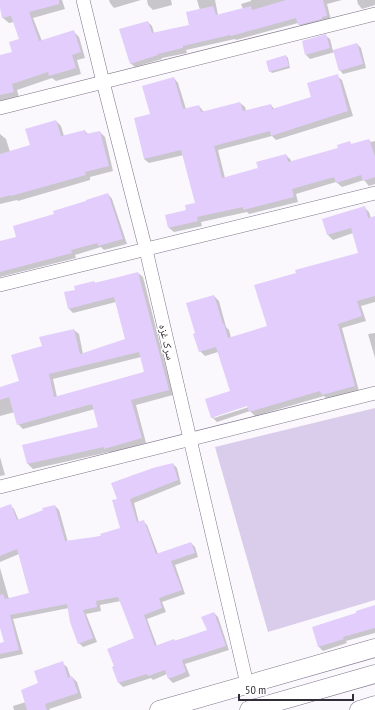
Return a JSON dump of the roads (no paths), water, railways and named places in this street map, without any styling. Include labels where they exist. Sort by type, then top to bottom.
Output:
[{"type":"street","name":"سرک غزه","points":[[83,0],[146,250],[247,684]]},
{"type":"street","points":[[0,108],[375,14]]},
{"type":"street","points":[[0,285],[375,194]]},
{"type":"street","points":[[0,487],[375,393]]},
{"type":"street","points":[[159,710],[375,648]]},
{"type":"street","points":[[249,710],[375,674]]},
{"type":"street","points":[[359,710],[375,705]]}]
